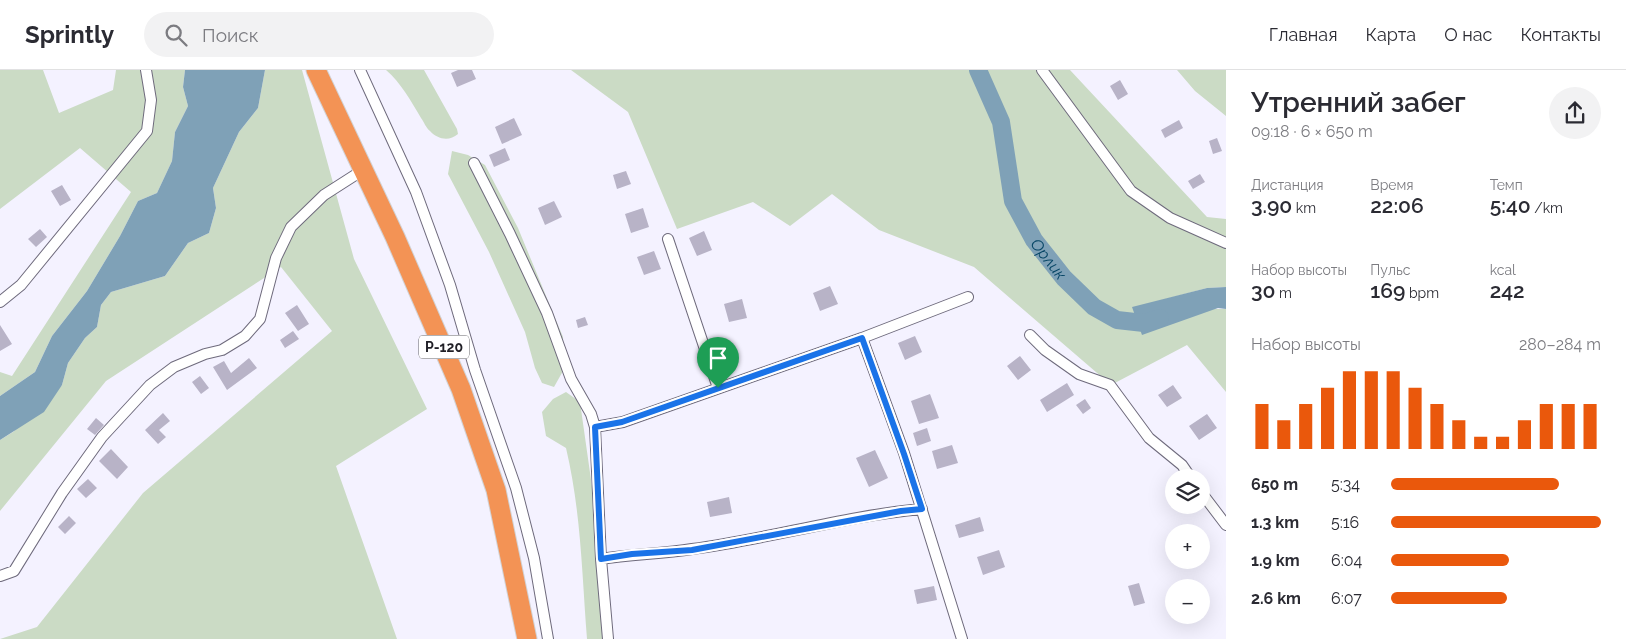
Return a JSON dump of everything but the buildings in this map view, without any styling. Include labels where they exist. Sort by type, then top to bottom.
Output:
[{"type":"highway","name":"Р-120","points":[[316,70],[436,327],[480,441],[496,490],[527,639]]},
{"type":"street","points":[[0,302],[20,286],[147,131],[151,100],[146,70]]},
{"type":"street","points":[[360,70],[416,192],[450,285],[475,370],[516,488],[534,558],[548,639]]},
{"type":"street","points":[[1042,70],[1131,190],[1170,218],[1226,243]]},
{"type":"street","points":[[474,163],[547,313],[572,379],[591,414],[595,427],[601,559],[608,639]]},
{"type":"street","points":[[0,576],[14,571],[62,494],[102,437],[150,385],[174,367],[205,354],[222,350],[245,336],[260,319],[276,258],[291,228],[324,194],[364,170]]},
{"type":"street","points":[[668,239],[718,388]]},
{"type":"street","points":[[595,427],[622,422],[862,338],[968,297]]},
{"type":"street","points":[[1030,335],[1045,350],[1079,374],[1110,385],[1149,438],[1185,469]]},
{"type":"street","points":[[862,338],[904,454],[962,639]]},
{"type":"street","points":[[1210,504],[1226,525]]},
{"type":"street","points":[[601,559],[632,554],[692,550],[811,527],[922,509]]},
{"type":"green space","points":[[0,70],[43,70],[59,113],[113,90],[116,70],[185,70],[183,87],[188,106],[175,132],[172,161],[157,193],[138,201],[120,236],[87,291],[52,336],[35,372],[0,396],[0,372],[12,376],[131,192],[80,148],[0,209]]},
{"type":"green space","points":[[265,70],[302,70],[354,259],[427,409],[336,466],[397,639],[0,639],[37,627],[143,493],[332,331],[281,267],[106,381],[0,511],[0,440],[13,432],[62,385],[68,363],[85,338],[97,327],[101,305],[111,292],[165,276],[188,243],[209,233],[216,208],[213,188],[239,132],[258,108]]},
{"type":"green space","points":[[386,70],[424,70],[458,134],[447,139],[433,134],[426,127],[401,86]]},
{"type":"green space","points":[[571,70],[1070,70],[1207,217],[1226,219],[1226,287],[1207,288],[1132,308],[1226,309],[1226,392],[1187,345],[1111,385],[974,267],[879,230],[832,194],[790,226],[753,202],[677,229],[628,112]]},
{"type":"green space","points":[[1177,70],[1226,70],[1226,116],[1195,91]]},
{"type":"green space","points":[[452,151],[468,155],[485,165],[518,228],[563,337],[563,371],[554,387],[542,383],[535,368],[525,332],[489,252],[448,174]]},
{"type":"green space","points":[[566,392],[580,402],[596,515],[604,639],[587,639],[580,543],[571,472],[566,448],[546,436],[542,412],[553,399]]},
{"type":"water","points":[[185,70],[265,70],[258,108],[239,132],[213,188],[216,208],[209,233],[188,243],[165,276],[111,292],[101,305],[97,327],[85,338],[68,363],[62,385],[44,412],[0,440],[0,396],[35,372],[52,336],[87,291],[120,236],[138,201],[157,193],[172,161],[175,132],[188,106],[183,87]]},
{"type":"water","points":[[1226,287],[1226,309],[1218,308],[1142,335],[1132,307],[1207,288]]},
{"type":"waterway","name":"Орлик","points":[[978,70],[1001,122],[1013,201],[1034,240],[1064,278],[1094,307],[1117,320],[1144,323],[1160,318]]},
{"type":"route","points":[[862,338],[922,509],[802,528],[692,550],[632,554],[601,559],[595,427],[622,422],[718,388],[862,338]]}]
